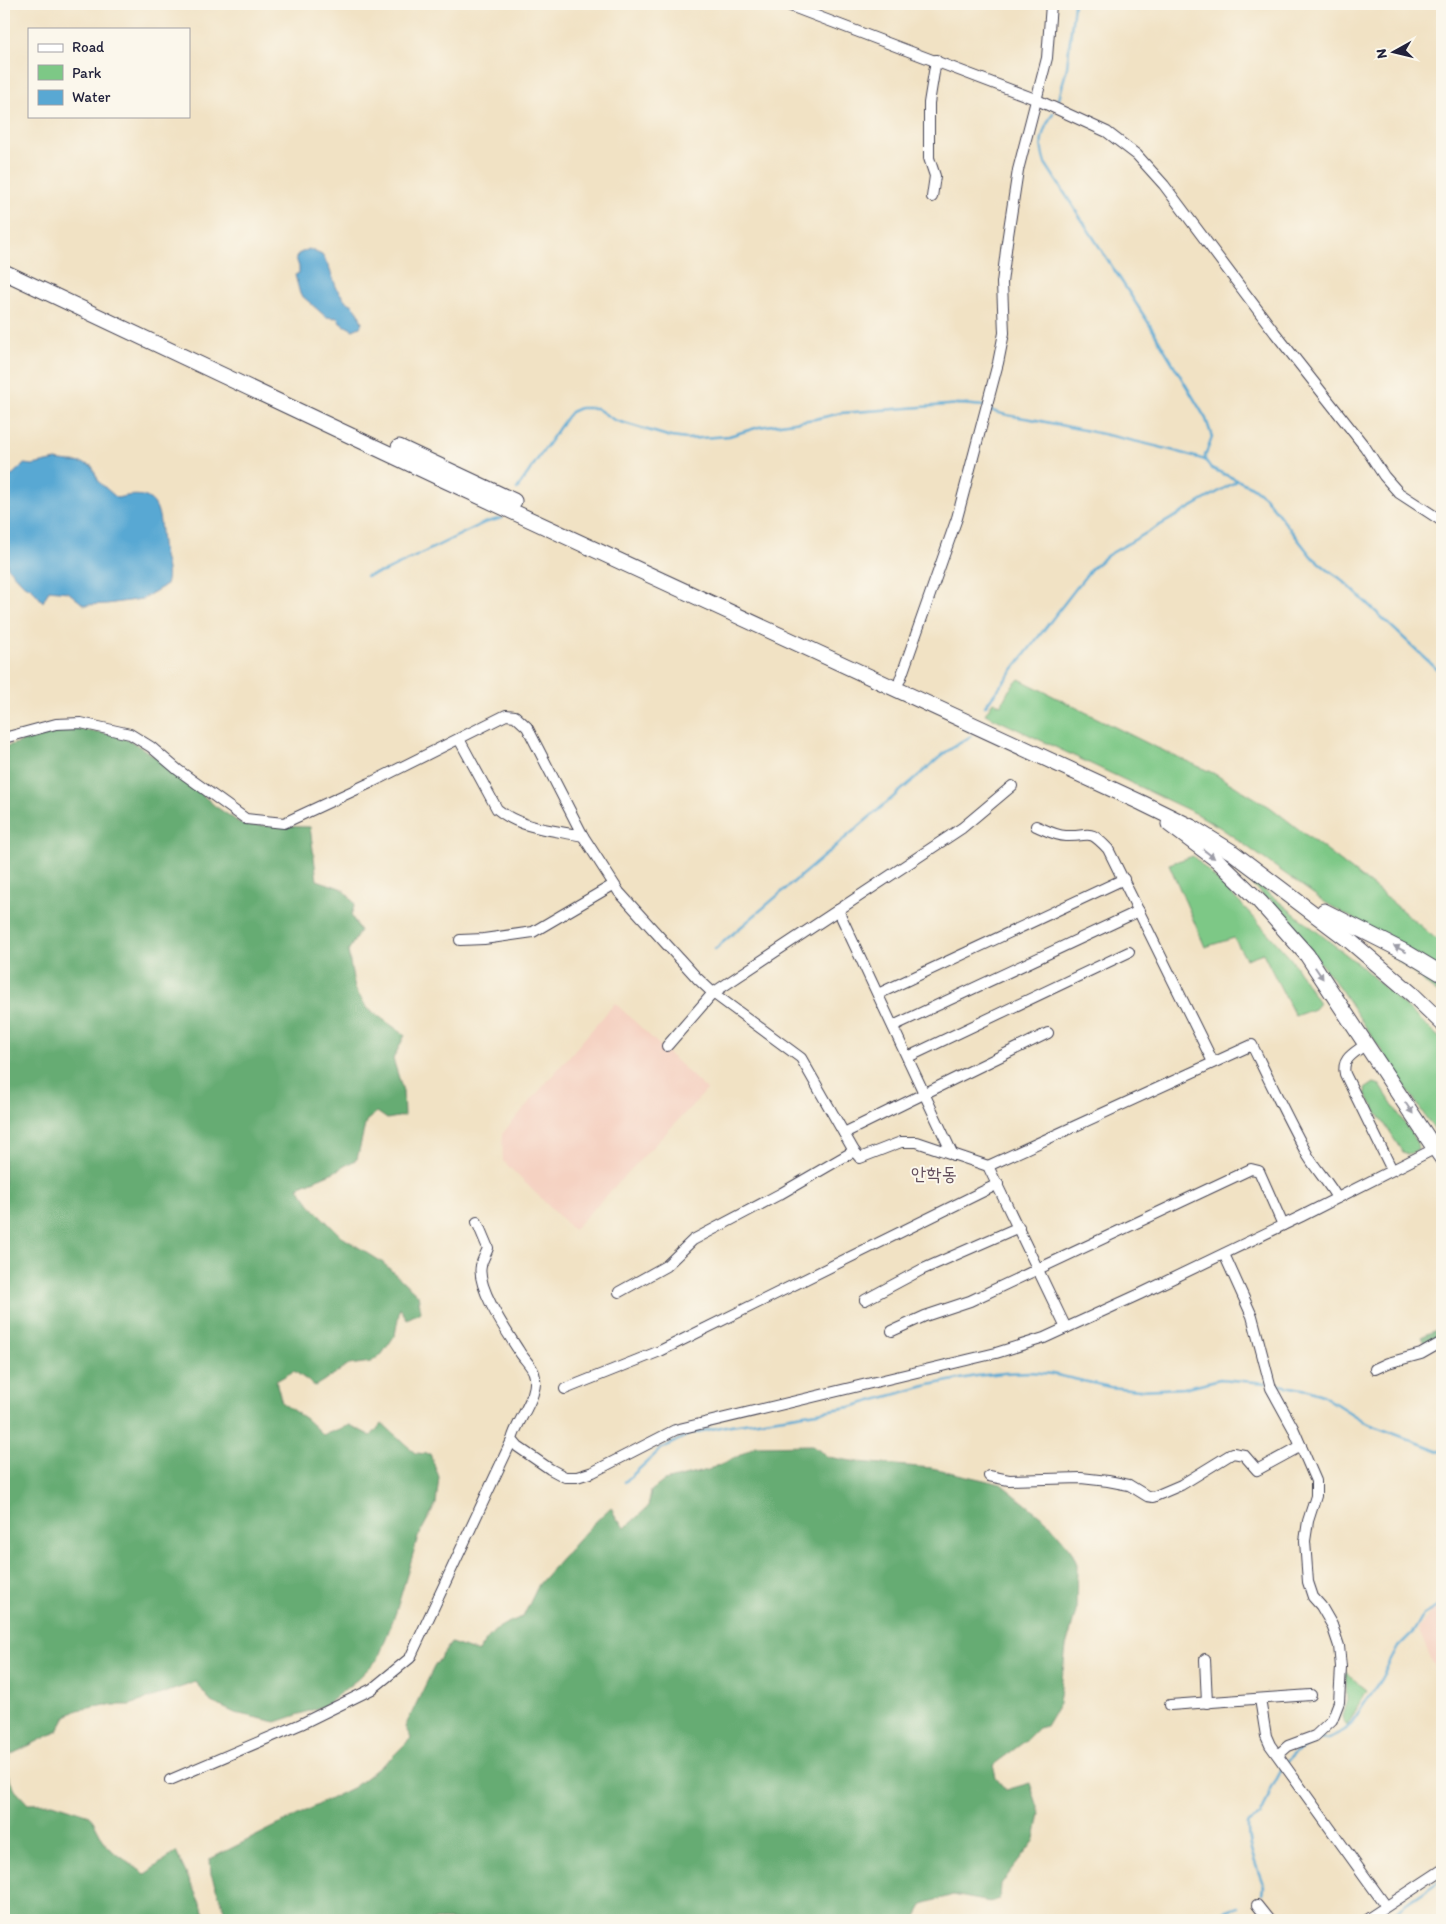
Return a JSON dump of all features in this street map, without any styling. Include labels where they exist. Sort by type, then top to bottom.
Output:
[{"type":"highway","points":[[4,262],[303,403],[1146,794],[1239,845],[1366,943],[1442,1009]]},
{"type":"highway","points":[[4,272],[438,477],[1193,828],[1232,852],[1350,941],[1413,994],[1442,1023]]},
{"type":"highway","points":[[1142,803],[1217,860],[1260,902],[1307,955],[1440,1151]]},
{"type":"highway","points":[[1324,910],[1407,953],[1442,974]]},
{"type":"street","points":[[786,4],[1035,99],[1107,132],[1138,155],[1164,185],[1354,433],[1384,476],[1399,493],[1442,521]]},
{"type":"street","points":[[900,680],[957,518],[998,363],[1004,333],[1002,283],[1007,242],[1018,170],[1047,58],[1051,4]]},
{"type":"street","points":[[932,197],[935,176],[929,158],[929,103],[936,60]]},
{"type":"street","points":[[4,738],[56,724],[81,723],[130,734],[151,747],[178,770],[246,819],[284,823],[506,715],[515,716],[527,727],[582,836],[613,885],[696,978],[713,993],[801,1058],[854,1151],[860,1158],[901,1142],[917,1142],[988,1166],[1066,1328]]},
{"type":"street","points":[[459,739],[498,809],[506,816],[527,826],[582,836]]},
{"type":"street","points":[[666,1046],[713,993],[962,828],[1012,786]]},
{"type":"street","points":[[1036,826],[1066,836],[1095,835],[1108,848],[1213,1062]]},
{"type":"street","points":[[878,994],[1124,879]]},
{"type":"street","points":[[460,940],[484,939],[533,932],[613,885]]},
{"type":"street","points":[[838,910],[953,1154]]},
{"type":"street","points":[[893,1026],[1139,911]]},
{"type":"street","points":[[908,1057],[1129,952]]},
{"type":"street","points":[[844,1133],[1048,1033]]},
{"type":"street","points":[[988,1166],[1252,1044],[1290,1124],[1315,1168],[1331,1186],[1337,1198]]},
{"type":"street","points":[[1366,1044],[1345,1060],[1344,1074],[1392,1170]]},
{"type":"street","points":[[619,1292],[666,1266],[693,1240],[780,1194],[854,1151]]},
{"type":"street","points":[[512,1440],[518,1448],[565,1478],[577,1477],[593,1472],[675,1430],[996,1353],[1044,1338],[1066,1328],[1284,1225],[1392,1170],[1440,1151]]},
{"type":"street","points":[[892,1331],[925,1316],[970,1301],[1251,1168],[1259,1171],[1284,1225]]},
{"type":"street","points":[[564,1389],[660,1351],[998,1184]]},
{"type":"street","points":[[170,1780],[301,1724],[372,1689],[410,1658],[534,1390],[534,1373],[483,1290],[480,1267],[488,1248],[478,1222]]},
{"type":"street","points":[[865,1300],[921,1270],[1019,1227]]},
{"type":"street","points":[[1224,1254],[1252,1316],[1270,1384],[1316,1481],[1316,1496],[1308,1521],[1305,1541],[1308,1582],[1313,1597],[1321,1606],[1332,1625],[1338,1646],[1340,1666],[1339,1702],[1332,1720],[1315,1736],[1288,1746],[1279,1754]]},
{"type":"street","points":[[1375,1369],[1388,1363],[1414,1357],[1442,1342]]},
{"type":"street","points":[[989,1476],[1009,1480],[1081,1478],[1108,1480],[1128,1485],[1147,1496],[1153,1497],[1181,1486],[1233,1453],[1244,1455],[1258,1470],[1301,1446]]},
{"type":"street","points":[[1205,1659],[1207,1703]]},
{"type":"street","points":[[1170,1706],[1311,1695]]},
{"type":"street","points":[[1260,1699],[1266,1736],[1386,1906]]},
{"type":"street","points":[[1366,1920],[1442,1870]]},
{"type":"street","points":[[1257,1904],[1269,1920]]},
{"type":"shaded area","points":[[615,1003],[707,1090],[573,1230],[503,1161],[502,1134]]},
{"type":"shaded area","points":[[1442,1605],[1442,1683],[1418,1629],[1432,1610]]},
{"type":"green space","points":[[1019,679],[1151,745],[1213,773],[1270,807],[1380,892],[1442,944],[1442,970],[1326,903],[1221,828],[1197,814],[985,714],[993,702],[1001,705],[1009,690]]},
{"type":"green space","points":[[75,728],[112,734],[131,741],[171,767],[215,806],[243,825],[310,827],[317,880],[343,889],[355,904],[351,915],[360,931],[348,951],[355,989],[367,1008],[405,1035],[393,1059],[403,1091],[404,1116],[387,1119],[377,1112],[366,1121],[357,1159],[334,1172],[298,1187],[313,1208],[342,1237],[382,1262],[418,1295],[421,1312],[407,1319],[400,1308],[395,1335],[382,1354],[371,1362],[349,1365],[315,1386],[294,1371],[276,1381],[282,1403],[306,1419],[323,1435],[350,1425],[371,1436],[382,1423],[415,1453],[430,1454],[439,1477],[436,1504],[418,1537],[396,1612],[378,1659],[359,1678],[324,1706],[276,1722],[235,1713],[211,1702],[196,1682],[130,1705],[105,1705],[78,1710],[66,1716],[58,1731],[10,1755],[6,1771],[15,1790],[28,1804],[53,1803],[90,1815],[107,1847],[145,1874],[176,1852],[208,1920],[4,1920],[4,747]]},
{"type":"green space","points":[[1193,856],[1247,910],[1291,959],[1319,1003],[1314,1009],[1295,1016],[1263,953],[1246,959],[1234,938],[1205,947],[1169,864]]},
{"type":"green space","points":[[1231,864],[1362,967],[1442,1040],[1442,1132],[1435,1131],[1339,987],[1269,898],[1267,900]]},
{"type":"green space","points":[[1370,937],[1442,980],[1442,997]]},
{"type":"green space","points":[[1374,1083],[1380,1085],[1417,1143],[1418,1149],[1408,1155],[1403,1153],[1366,1095],[1365,1089]]},
{"type":"green space","points":[[1442,1327],[1442,1337],[1425,1345],[1421,1337]]},
{"type":"green space","points":[[812,1445],[828,1457],[858,1462],[932,1468],[1001,1484],[1048,1522],[1070,1548],[1077,1564],[1076,1612],[1066,1647],[1059,1704],[1046,1726],[1038,1728],[1024,1742],[993,1765],[996,1778],[1006,1790],[1030,1783],[1040,1813],[1035,1840],[1001,1884],[1000,1899],[990,1902],[953,1895],[923,1904],[914,1920],[225,1920],[224,1909],[211,1874],[210,1859],[354,1787],[391,1758],[411,1738],[405,1727],[434,1667],[451,1643],[478,1652],[501,1626],[523,1617],[539,1584],[588,1529],[611,1507],[616,1518],[625,1528],[648,1507],[651,1491],[664,1481],[708,1470],[737,1457],[755,1446]]},
{"type":"green space","points":[[1345,1669],[1353,1679],[1367,1690],[1347,1726],[1342,1716],[1347,1700]]},
{"type":"water","points":[[309,249],[322,255],[337,289],[346,301],[358,311],[362,323],[360,327],[353,330],[340,323],[338,318],[326,317],[300,294],[295,275],[299,273],[296,258],[298,254]]},
{"type":"water","points":[[56,460],[84,463],[92,466],[99,482],[117,498],[133,495],[144,496],[151,500],[159,516],[167,572],[166,585],[142,599],[84,605],[68,592],[49,590],[43,602],[31,588],[24,585],[8,568],[4,551],[4,482],[24,464],[33,465]]},
{"type":"waterway","points":[[1059,99],[1067,67],[1074,4]]},
{"type":"waterway","points":[[1053,113],[1042,137],[1045,163],[1148,322],[1206,419],[1212,437],[1205,460],[1211,468],[1252,487],[1265,497],[1311,556],[1341,579],[1442,674]]},
{"type":"waterway","points":[[517,489],[566,418],[571,412],[580,408],[596,408],[614,420],[671,437],[687,439],[729,436],[759,427],[815,419],[841,413],[961,404],[984,406]]},
{"type":"waterway","points":[[988,409],[1007,415],[1144,443],[1205,460]]},
{"type":"waterway","points":[[985,706],[1091,569],[1108,555],[1237,481]]},
{"type":"waterway","points":[[366,576],[386,571],[484,523],[502,518]]},
{"type":"waterway","points":[[715,949],[946,752],[971,736]]},
{"type":"waterway","points":[[625,1482],[661,1449],[692,1433],[731,1425],[850,1407],[929,1385],[976,1376],[1030,1372],[1052,1374],[1110,1387],[1139,1390],[1184,1388],[1220,1379],[1266,1383]]},
{"type":"waterway","points":[[1274,1384],[1308,1390],[1322,1395],[1366,1423],[1442,1452]]},
{"type":"waterway","points":[[1286,1762],[1296,1752],[1322,1738],[1326,1739],[1345,1730],[1350,1725],[1381,1679],[1398,1647],[1414,1631],[1423,1615],[1442,1604]]},
{"type":"waterway","points":[[1263,1894],[1264,1887],[1251,1848],[1248,1824],[1260,1816],[1283,1767]]},
{"type":"waterway","points":[[1383,1920],[1442,1879]]},
{"type":"waterway","points":[[1201,1920],[1238,1906]]},
{"type":"district","name":"안학동","points":[[934,1173]]}]
